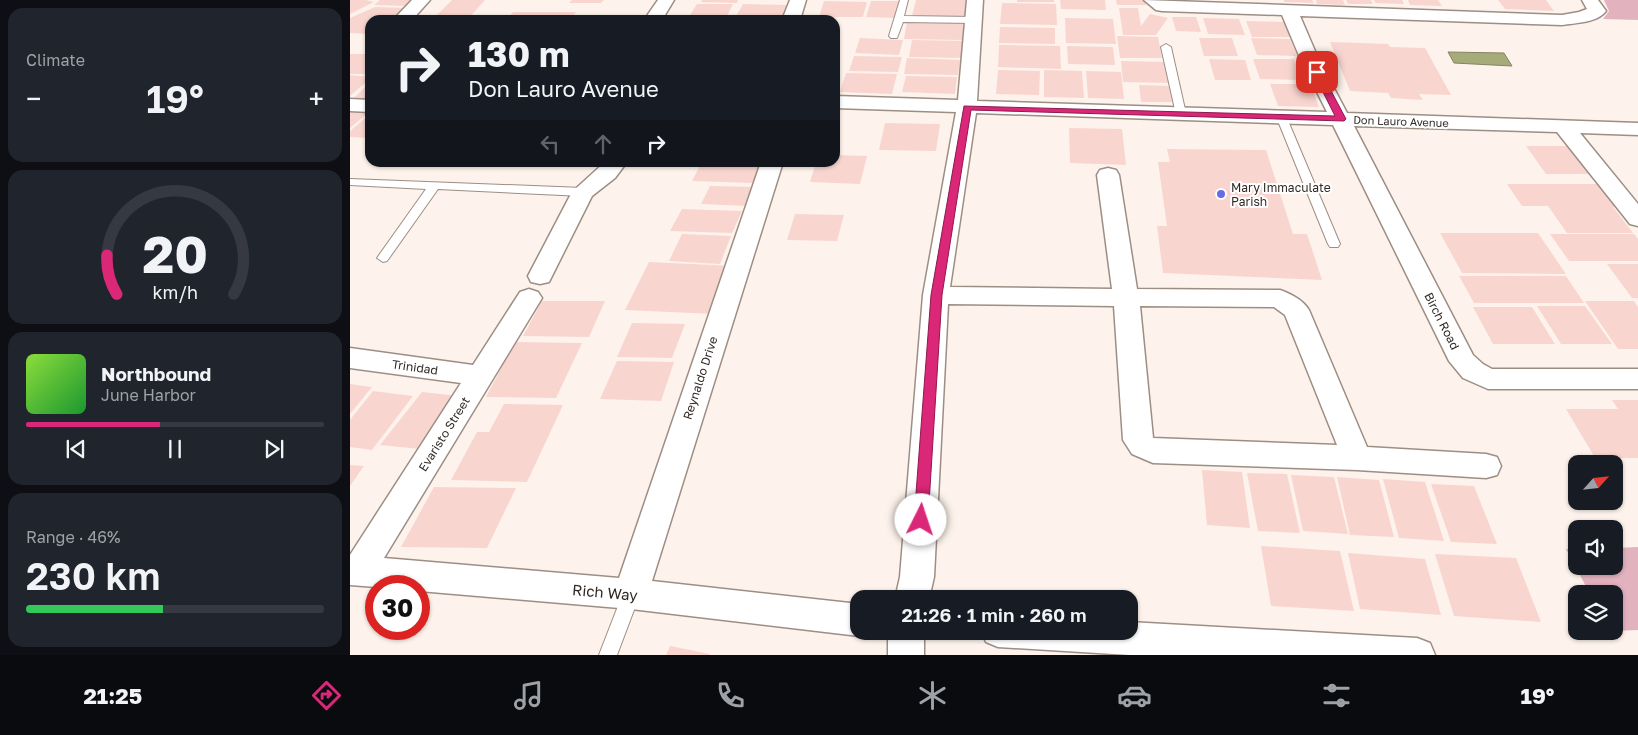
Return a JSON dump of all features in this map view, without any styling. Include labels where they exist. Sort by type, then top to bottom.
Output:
[{"type":"street","points":[[407,15],[422,0]]},
{"type":"street","points":[[656,15],[666,0]]},
{"type":"street","points":[[792,15],[798,0]]},
{"type":"street","points":[[914,590],[917,577],[936,295],[967,108],[976,0]]},
{"type":"street","points":[[1157,3],[1288,11],[1562,20],[1583,17],[1597,11],[1590,0]]},
{"type":"street","name":"Birch Road","points":[[1288,11],[1309,58],[1462,361],[1473,371],[1488,379],[1638,379]]},
{"type":"street","name":"Don Lauro Avenue","points":[[840,102],[967,108],[1638,128]]},
{"type":"street","points":[[350,104],[365,106]]},
{"type":"street","points":[[1564,126],[1638,219]]},
{"type":"street","points":[[583,192],[612,167]]},
{"type":"street","name":"Reynaldo Drive","points":[[631,594],[670,467],[770,167]]},
{"type":"street","points":[[1108,175],[1126,297],[1138,440],[1142,446],[1153,451],[1357,458],[1486,466]]},
{"type":"street","name":"Evaristo Street","points":[[354,570],[480,376],[535,287],[583,192]]},
{"type":"street","points":[[936,295],[1280,300],[1296,310],[1357,458]]},
{"type":"street","name":"Trinidad","points":[[350,358],[480,376]]},
{"type":"street","name":"Rich Way","points":[[354,570],[631,594],[850,619]]},
{"type":"street","points":[[1138,639],[1417,655]]},
{"type":"street","points":[[906,640],[906,655]]},
{"type":"lane","points":[[894,36],[904,0]]},
{"type":"lane","points":[[899,20],[974,20]]},
{"type":"lane","points":[[1166,47],[1181,114]]},
{"type":"lane","points":[[1281,116],[1334,244]]},
{"type":"lane","points":[[350,182],[583,192]]},
{"type":"lane","points":[[383,258],[435,185]]},
{"type":"lane","points":[[608,655],[631,594]]},
{"type":"shaded area","points":[[1604,0],[1638,0],[1638,20],[1603,19],[1609,11]]},
{"type":"shaded area","points":[[1448,52],[1504,53],[1512,66],[1454,63]]},
{"type":"shaded area","points":[[1638,547],[1638,630],[1623,631],[1623,585],[1585,585],[1580,575],[1623,575],[1623,548]]},
{"type":"building","points":[[350,0],[366,0],[374,2],[350,14]]},
{"type":"building","points":[[380,0],[414,0],[408,6],[374,5]]},
{"type":"building","points":[[452,0],[485,0],[472,15],[437,15]]},
{"type":"building","points":[[572,0],[604,0],[601,3],[569,3]]},
{"type":"building","points":[[702,0],[738,0],[737,3],[701,2]]},
{"type":"building","points":[[916,0],[968,0],[966,17],[912,16]]},
{"type":"building","points":[[1017,0],[1054,0],[1054,2],[1017,2]]},
{"type":"building","points":[[1060,0],[1105,0],[1106,10],[1061,9]]},
{"type":"building","points":[[1116,0],[1145,0],[1146,5],[1117,5]]},
{"type":"building","points":[[1284,0],[1312,0],[1314,3],[1284,2]]},
{"type":"building","points":[[1316,0],[1343,0],[1345,5],[1317,4]]},
{"type":"building","points":[[1346,0],[1371,0],[1373,4],[1348,4]]},
{"type":"building","points":[[1374,0],[1402,0],[1404,4],[1375,3]]},
{"type":"building","points":[[1408,0],[1438,0],[1442,6],[1410,5]]},
{"type":"building","points":[[1498,0],[1546,0],[1554,11],[1505,9]]},
{"type":"building","points":[[824,1],[867,2],[863,17],[820,15]]},
{"type":"building","points":[[871,1],[900,1],[895,18],[866,17]]},
{"type":"building","points":[[1002,3],[1056,4],[1057,25],[1000,24]]},
{"type":"building","points":[[697,4],[733,4],[728,15],[690,15]]},
{"type":"building","points":[[743,4],[788,5],[783,15],[737,15]]},
{"type":"building","points":[[375,7],[409,8],[399,15],[365,15],[365,34],[350,33],[350,18]]},
{"type":"building","points":[[1119,8],[1138,8],[1141,26],[1150,14],[1168,18],[1156,35],[1123,35]]},
{"type":"building","points":[[513,12],[576,12],[574,15],[510,15]]},
{"type":"building","points":[[1172,17],[1196,17],[1201,32],[1176,31]]},
{"type":"building","points":[[1065,18],[1113,19],[1116,44],[1066,43]]},
{"type":"building","points":[[1203,18],[1239,19],[1245,35],[1208,34]]},
{"type":"building","points":[[1246,21],[1285,22],[1291,37],[1252,37]]},
{"type":"building","points":[[907,22],[964,23],[962,40],[904,39]]},
{"type":"building","points":[[1000,27],[1055,28],[1055,44],[999,43]]},
{"type":"building","points":[[1117,36],[1158,37],[1162,58],[1120,58]]},
{"type":"building","points":[[860,38],[903,40],[899,55],[855,53]]},
{"type":"building","points":[[1199,38],[1232,38],[1238,56],[1204,56]]},
{"type":"building","points":[[1251,38],[1290,39],[1297,56],[1257,55]]},
{"type":"building","points":[[912,40],[963,41],[961,58],[909,57]]},
{"type":"building","points":[[1330,42],[1388,44],[1390,47],[1425,48],[1451,95],[1419,94],[1423,100],[1391,98],[1388,93],[1350,91]]},
{"type":"building","points":[[999,45],[1060,46],[1061,69],[998,67]]},
{"type":"building","points":[[1067,46],[1113,47],[1115,65],[1068,64]]},
{"type":"building","points":[[350,54],[365,54],[365,74],[350,74]]},
{"type":"building","points":[[854,56],[902,57],[898,72],[849,71]]},
{"type":"building","points":[[907,58],[960,60],[958,75],[904,74]]},
{"type":"building","points":[[1209,59],[1245,60],[1251,80],[1215,80]]},
{"type":"building","points":[[1253,59],[1294,59],[1302,80],[1260,79]]},
{"type":"building","points":[[1121,61],[1167,62],[1172,83],[1123,82]]},
{"type":"building","points":[[998,70],[1040,71],[1039,95],[996,94]]},
{"type":"building","points":[[1044,70],[1082,71],[1084,98],[1044,97]]},
{"type":"building","points":[[1086,71],[1121,72],[1124,99],[1088,98]]},
{"type":"building","points":[[846,73],[897,74],[892,94],[840,92]]},
{"type":"building","points":[[350,75],[365,76],[365,83],[350,96]]},
{"type":"building","points":[[906,76],[957,77],[955,94],[902,92]]},
{"type":"building","points":[[1270,84],[1310,84],[1319,107],[1278,106]]},
{"type":"building","points":[[1139,85],[1171,86],[1175,102],[1141,102]]},
{"type":"building","points":[[365,87],[365,100],[352,100]]},
{"type":"building","points":[[350,111],[365,113],[365,116],[350,128]]},
{"type":"building","points":[[365,118],[365,138],[350,137],[350,131]]},
{"type":"building","points":[[885,123],[940,124],[936,151],[879,150]]},
{"type":"building","points":[[1069,128],[1122,129],[1126,165],[1070,163]]},
{"type":"building","points":[[1526,146],[1571,146],[1593,174],[1546,174]]},
{"type":"building","name":"Mary Immaculate Parish","points":[[1167,149],[1266,150],[1293,234],[1307,234],[1322,280],[1163,273],[1157,226],[1167,226],[1158,162],[1170,162]]},
{"type":"building","points":[[840,155],[867,156],[860,184],[810,182],[814,167],[840,167]]},
{"type":"building","points":[[699,167],[760,167],[753,183],[692,181]]},
{"type":"building","points":[[1507,184],[1601,184],[1618,207],[1613,207],[1633,233],[1567,233],[1548,206],[1522,206]]},
{"type":"building","points":[[710,186],[757,187],[749,206],[701,204]]},
{"type":"building","points":[[682,209],[742,211],[732,233],[670,231]]},
{"type":"building","points":[[795,214],[844,215],[837,241],[787,240]]},
{"type":"building","points":[[1440,233],[1538,233],[1566,274],[1462,273]]},
{"type":"building","points":[[682,234],[731,236],[720,264],[669,261]]},
{"type":"building","points":[[1550,234],[1634,234],[1638,239],[1638,261],[1569,261]]},
{"type":"building","points":[[649,262],[734,266],[715,314],[625,310]]},
{"type":"building","points":[[1607,264],[1638,264],[1638,298],[1632,298]]},
{"type":"building","points":[[1459,276],[1566,276],[1584,303],[1474,303]]},
{"type":"building","points":[[542,301],[605,301],[589,337],[523,336]]},
{"type":"building","points":[[1585,301],[1634,301],[1638,307],[1638,349],[1618,349]]},
{"type":"building","points":[[1537,306],[1585,306],[1612,344],[1561,344]]},
{"type":"building","points":[[1473,307],[1532,307],[1555,344],[1493,344]]},
{"type":"building","points":[[632,323],[685,324],[672,358],[617,357]]},
{"type":"building","points":[[515,342],[582,343],[556,398],[486,397]]},
{"type":"building","points":[[617,361],[674,362],[661,401],[600,399]]},
{"type":"building","points":[[350,384],[372,387],[350,414]]},
{"type":"building","points":[[373,391],[413,396],[372,450],[350,447],[350,420]]},
{"type":"building","points":[[422,392],[459,396],[420,449],[380,445]]},
{"type":"building","points":[[1612,400],[1638,400],[1638,458],[1623,458],[1623,455],[1593,455],[1566,409],[1618,409]]},
{"type":"building","points":[[504,404],[563,405],[527,482],[451,480],[477,432],[489,432]]},
{"type":"building","points":[[350,465],[364,466],[350,486]]},
{"type":"building","points":[[1202,470],[1242,472],[1250,528],[1207,525]]},
{"type":"building","points":[[1247,473],[1287,474],[1300,533],[1258,531]]},
{"type":"building","points":[[1291,475],[1334,477],[1348,534],[1303,531]]},
{"type":"building","points":[[1337,477],[1379,480],[1394,537],[1350,535]]},
{"type":"building","points":[[1383,479],[1425,482],[1444,541],[1399,538]]},
{"type":"building","points":[[1431,484],[1474,486],[1497,544],[1451,542]]},
{"type":"building","points":[[434,487],[516,488],[487,548],[401,547]]},
{"type":"building","points":[[1261,546],[1340,551],[1354,611],[1271,606]]},
{"type":"building","points":[[1348,553],[1425,559],[1441,615],[1360,609]]},
{"type":"building","points":[[1435,554],[1516,558],[1541,622],[1454,616]]},
{"type":"building","points":[[670,646],[710,654],[710,655],[666,655]]},
{"type":"place","name":"Mary Immaculate Parish","points":[[1221,194]]},
{"type":"route","points":[[921,520],[936,295],[967,108],[1341,119],[1317,72]]}]
